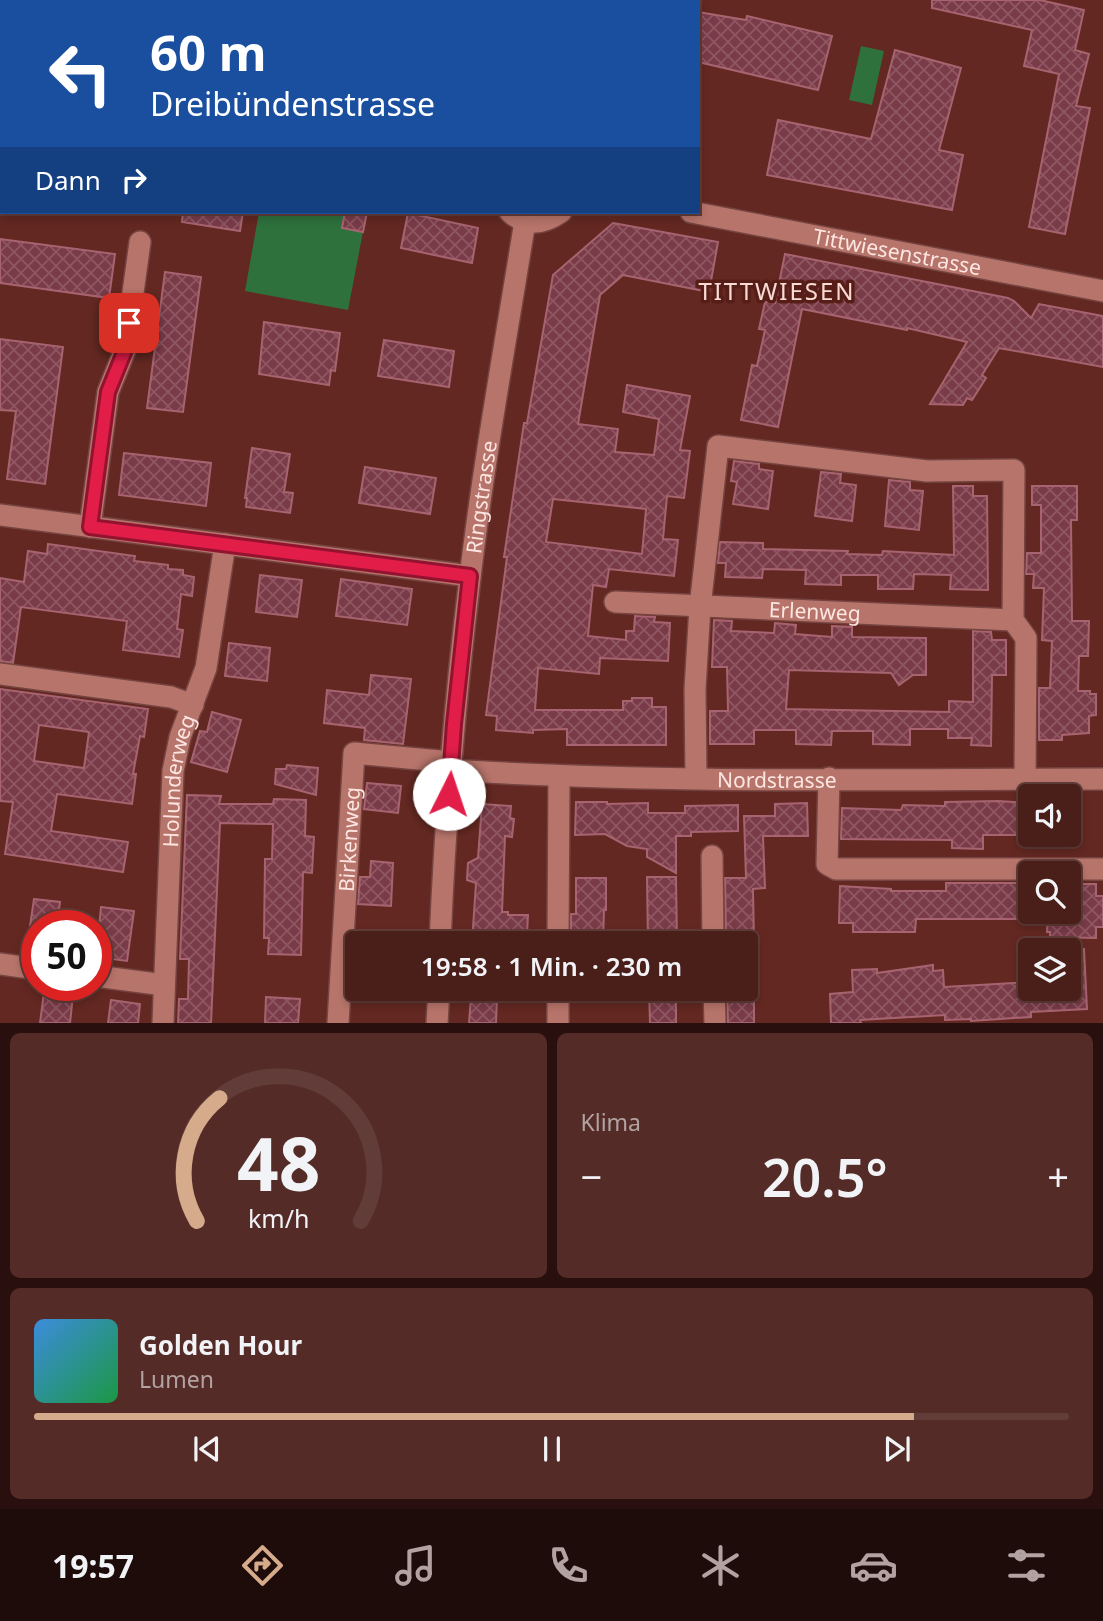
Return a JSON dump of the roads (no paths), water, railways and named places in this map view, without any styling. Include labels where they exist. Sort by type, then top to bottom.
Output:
[{"type":"street","points":[[518,217],[539,223],[558,214]]},
{"type":"street","name":"Tittwiesenstrasse","points":[[700,214],[1103,291]]},
{"type":"street","name":"Ringstrasse","points":[[440,931],[451,766],[470,576],[518,217]]},
{"type":"street","points":[[90,527],[108,392],[125,350],[140,242]]},
{"type":"street","points":[[696,778],[695,689],[700,607],[718,446],[927,471],[1014,470],[1013,620],[1026,638],[1025,779]]},
{"type":"street","points":[[0,515],[470,576]]},
{"type":"street","name":"Holunderweg","points":[[163,1023],[173,771],[180,737],[206,668],[225,544]]},
{"type":"street","name":"Erlenweg","points":[[615,602],[1013,620]]},
{"type":"street","points":[[0,674],[171,697],[193,705]]},
{"type":"street","name":"Birkenweg","points":[[338,1023],[354,754],[451,766]]},
{"type":"street","name":"Nordstrasse","points":[[451,766],[559,776],[1103,779]]},
{"type":"street","points":[[558,931],[559,776]]},
{"type":"street","points":[[829,778],[827,864],[836,869],[1103,870]]},
{"type":"street","points":[[712,856],[713,931]]},
{"type":"street","points":[[0,964],[21,967]]},
{"type":"street","points":[[112,978],[164,985]]},
{"type":"street","points":[[438,1023],[439,1001]]},
{"type":"street","points":[[558,1001],[558,1023]]},
{"type":"street","points":[[714,1001],[715,1023]]},
{"type":"district","name":"TITTWIESEN","points":[[777,290]]}]
